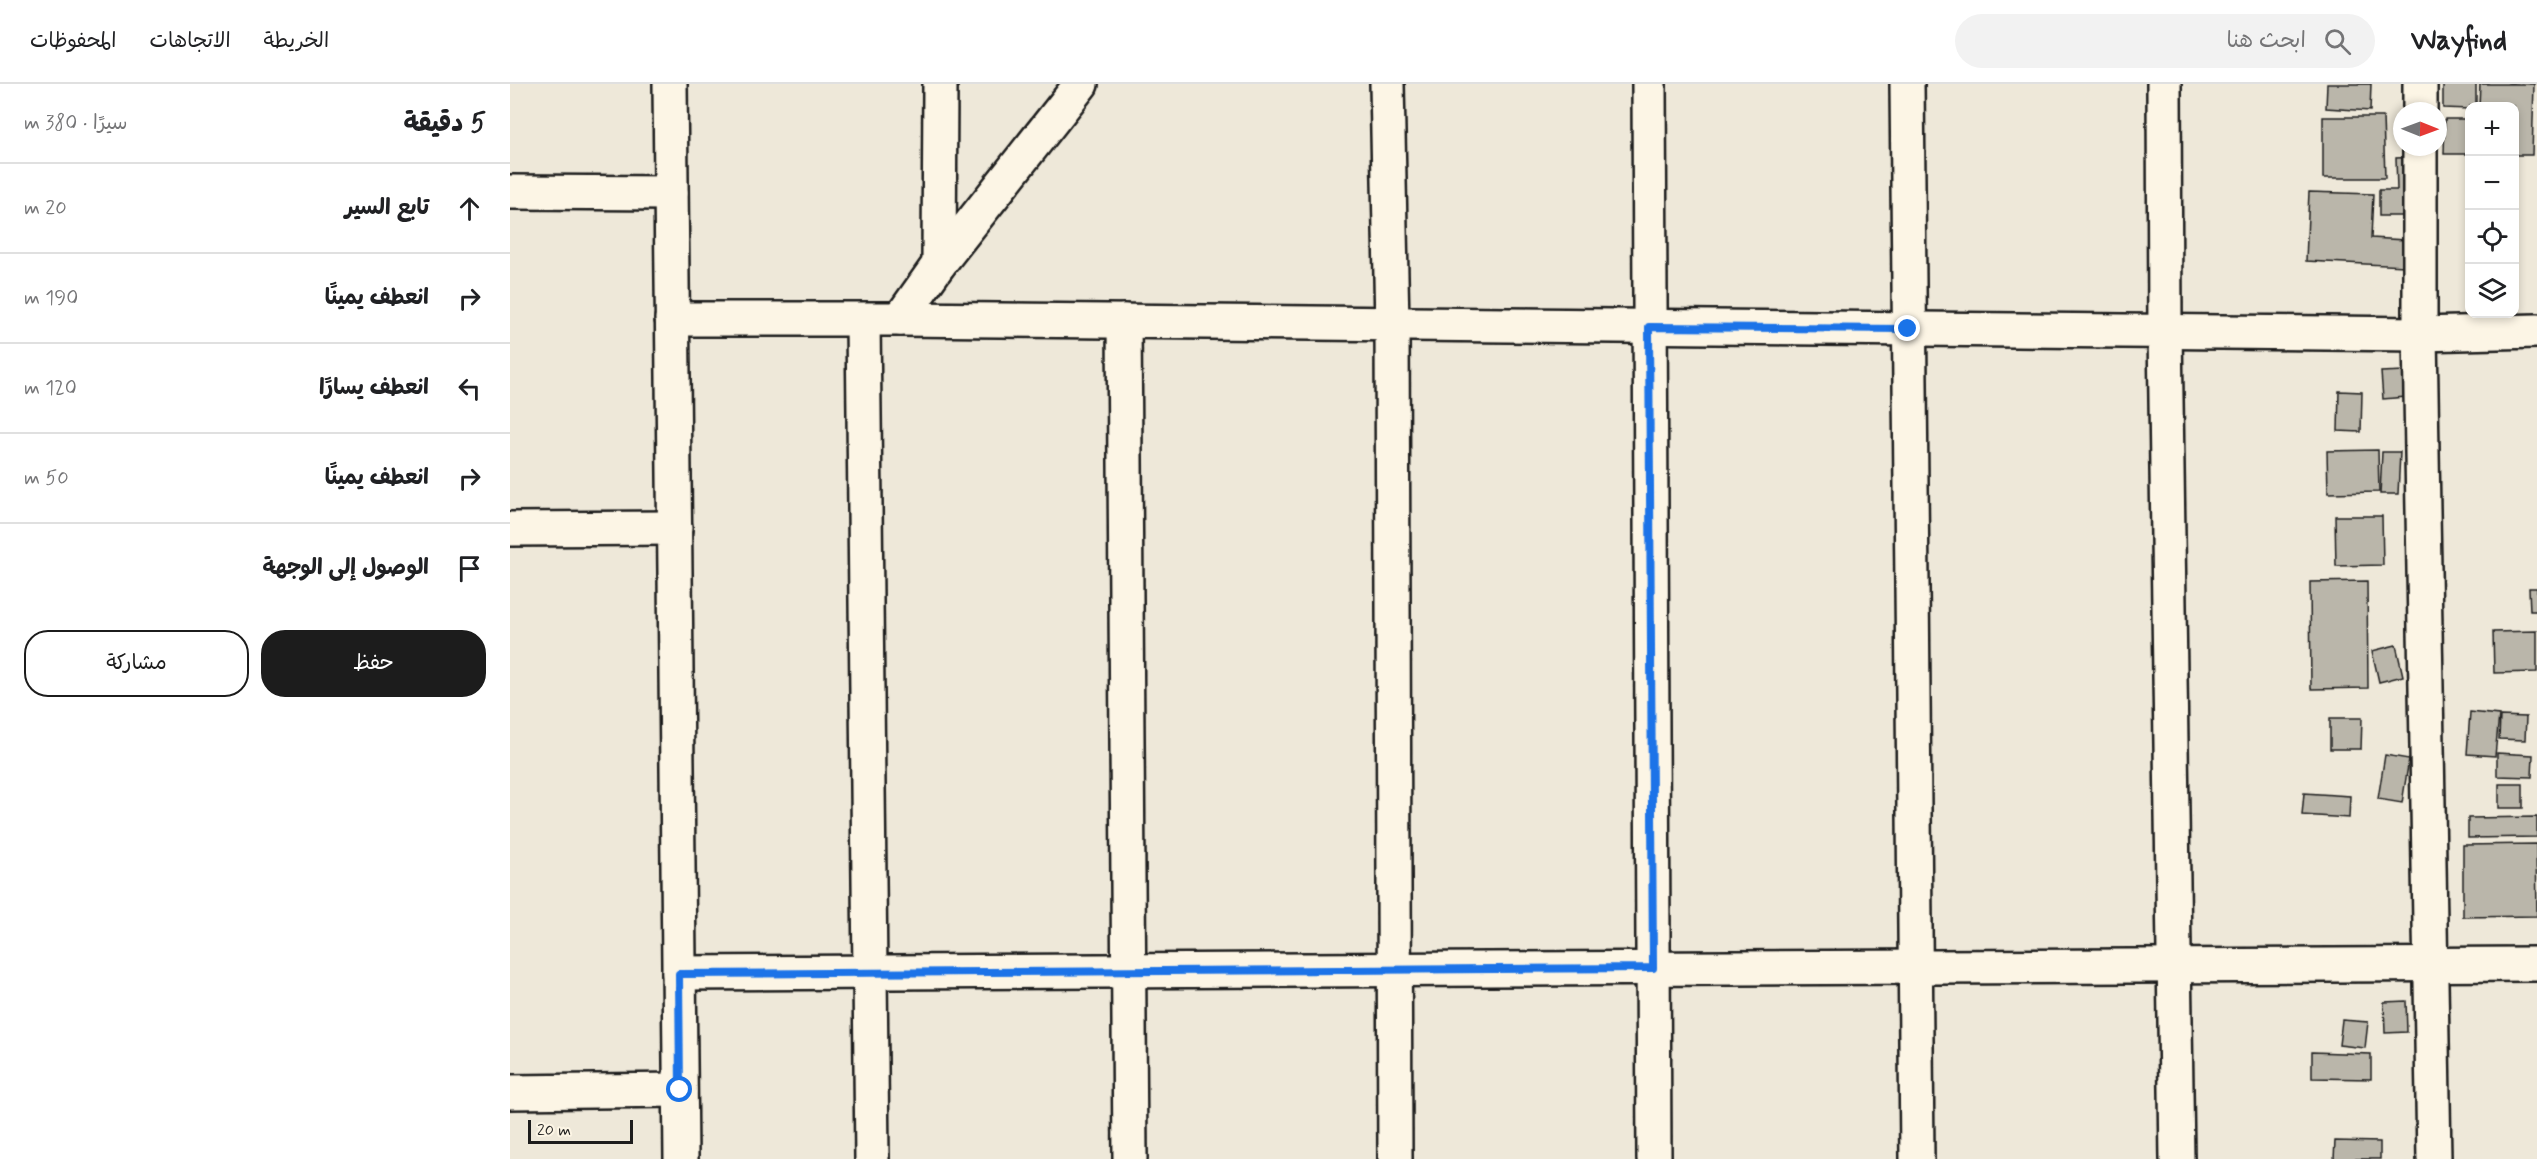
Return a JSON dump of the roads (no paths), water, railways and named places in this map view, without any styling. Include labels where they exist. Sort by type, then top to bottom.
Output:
[{"type":"street","points":[[670,84],[681,1159]]},
{"type":"street","points":[[939,84],[939,264]]},
{"type":"street","points":[[900,319],[939,264],[1081,84]]},
{"type":"street","points":[[1388,84],[1392,325],[1395,1159]]},
{"type":"street","points":[[1649,84],[1654,1159]]},
{"type":"street","points":[[1908,84],[1908,329],[1917,967],[1917,1159]]},
{"type":"street","points":[[2164,84],[2165,330],[2176,965],[2177,1159]]},
{"type":"street","points":[[2420,84],[2420,102]]},
{"type":"street","points":[[2420,156],[2420,334],[2433,1159]]},
{"type":"street","points":[[510,192],[671,193]]},
{"type":"street","points":[[672,319],[862,321],[900,319],[2420,334],[2537,331]]},
{"type":"street","points":[[862,321],[872,1159]]},
{"type":"street","points":[[1124,321],[1130,1159]]},
{"type":"street","points":[[510,529],[675,528]]},
{"type":"street","points":[[679,974],[2537,964]]},
{"type":"street","points":[[510,1092],[680,1090]]}]
